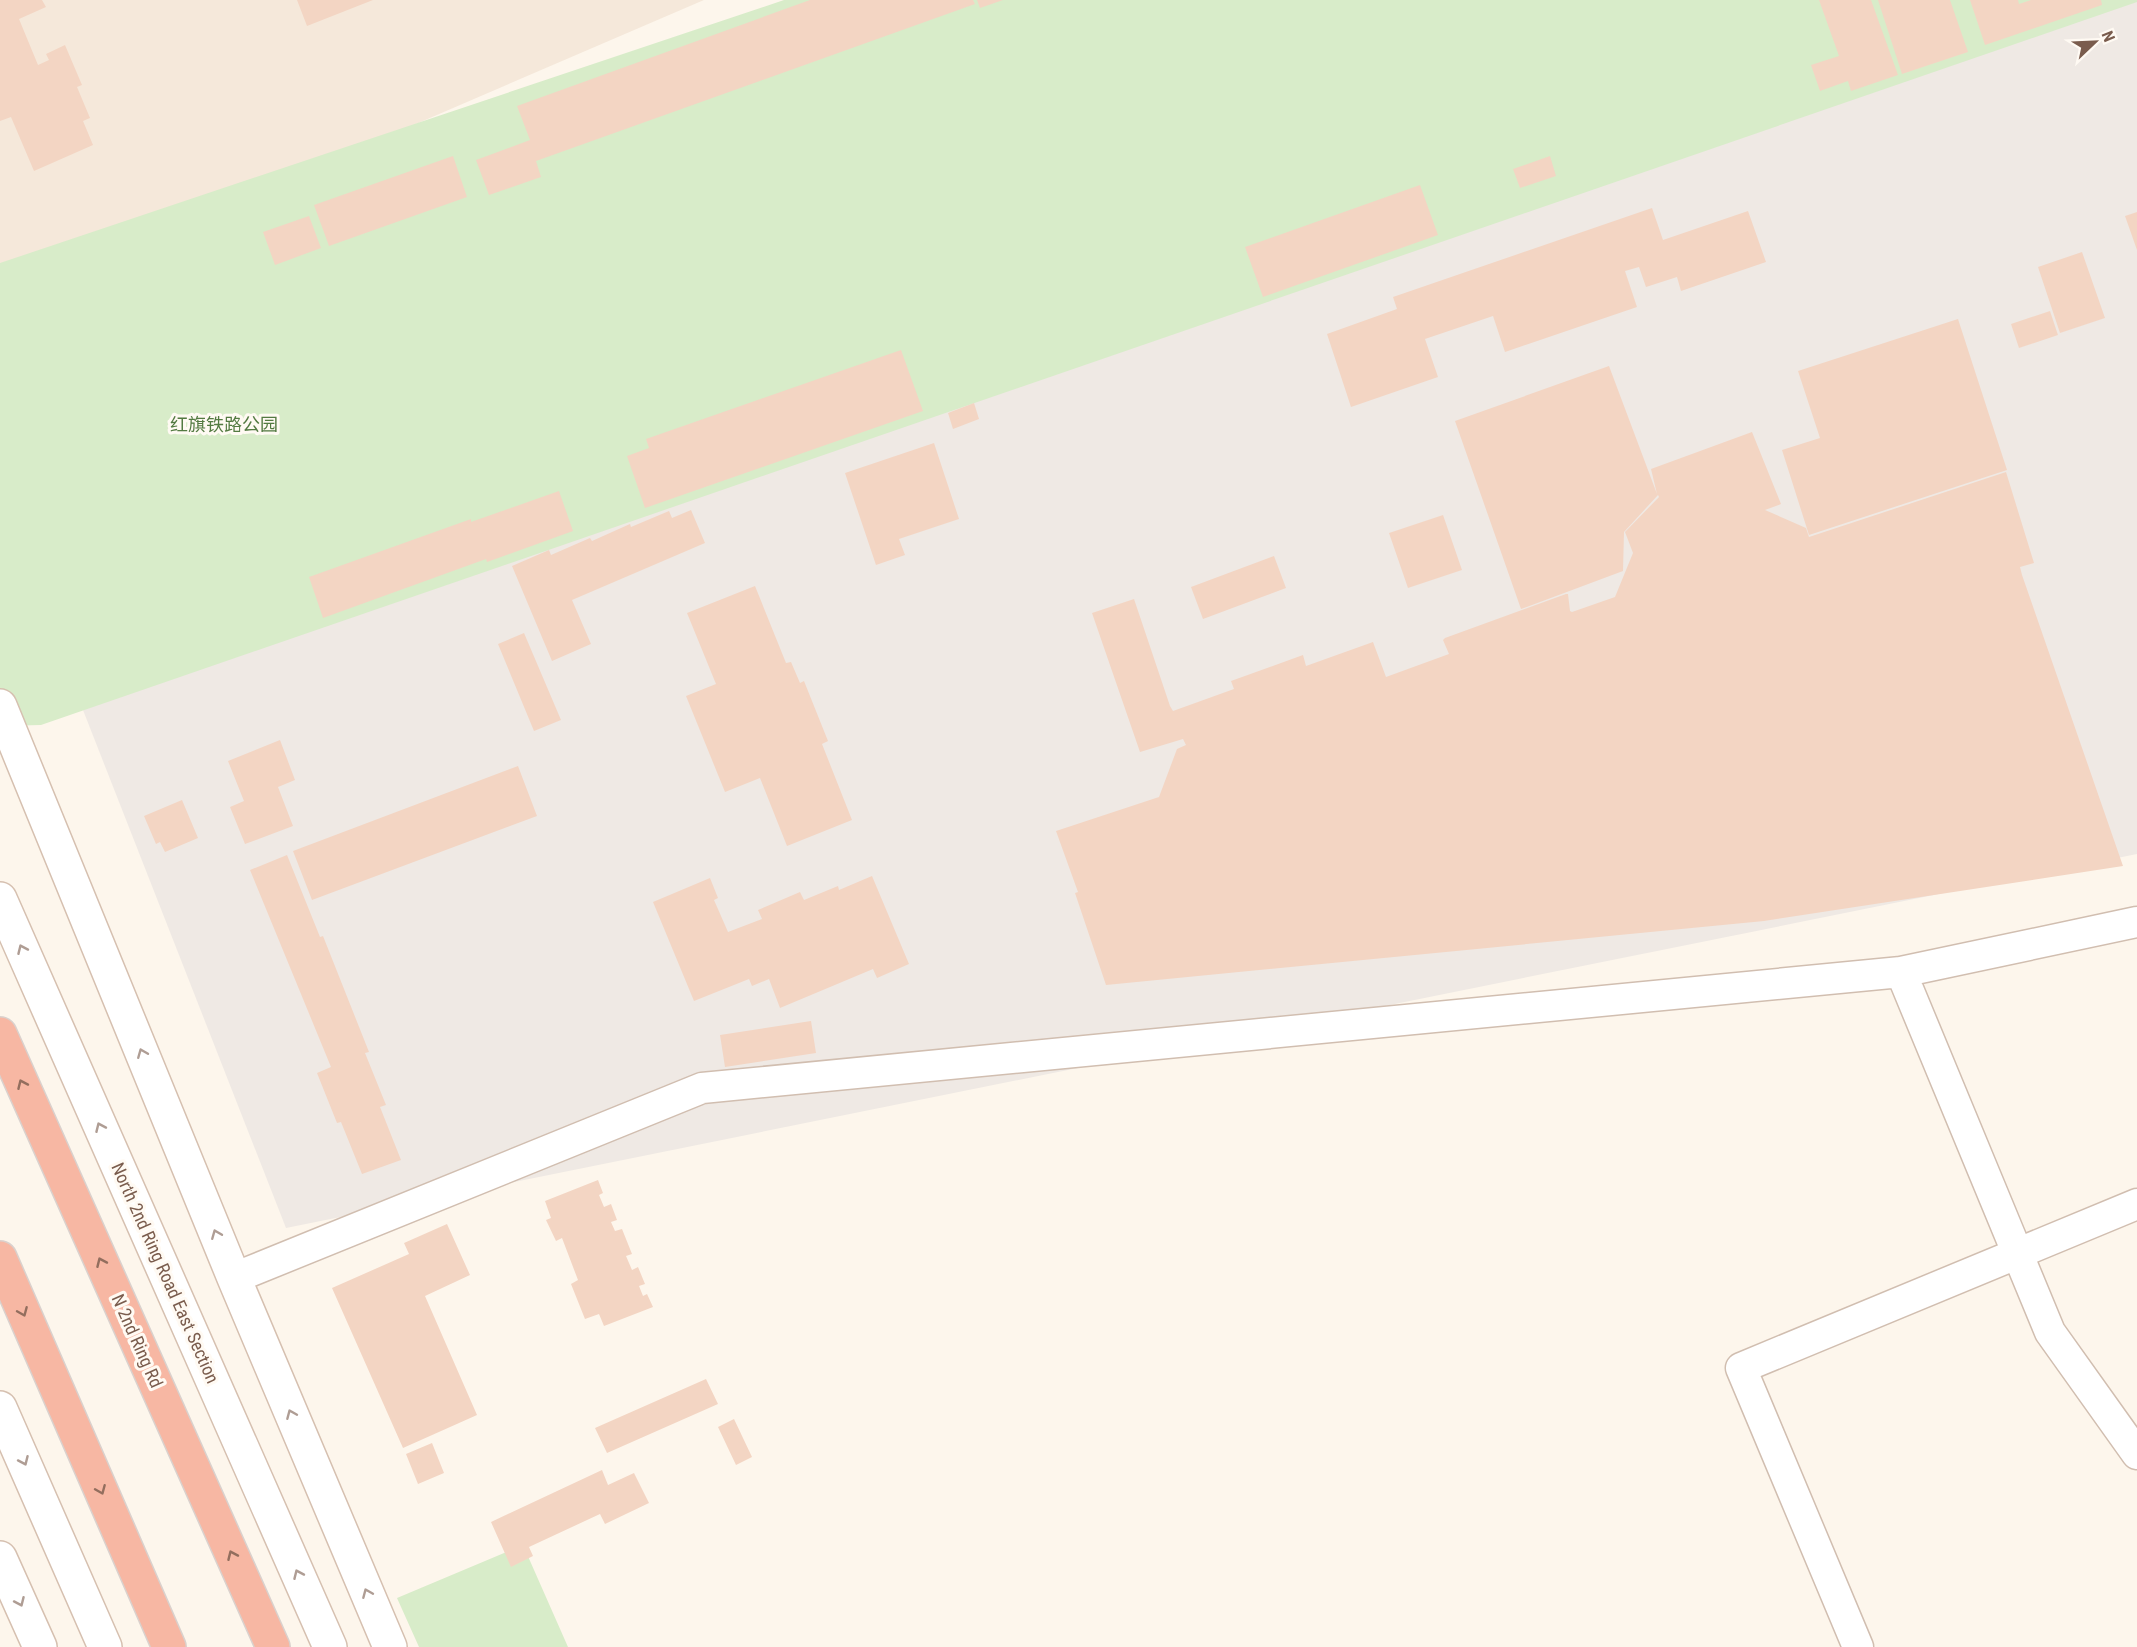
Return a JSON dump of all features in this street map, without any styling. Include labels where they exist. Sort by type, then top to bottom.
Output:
[{"type":"highway","name":"N 2nd Ring Rd","points":[[0,1035],[273,1647]]},
{"type":"highway","points":[[0,1258],[169,1647]]},
{"type":"street","points":[[0,706],[234,1278],[390,1647]]},
{"type":"street","name":"North 2nd Ring Road East Section","points":[[0,899],[330,1647]]},
{"type":"street","points":[[234,1278],[702,1088],[1901,972],[2137,922]]},
{"type":"street","points":[[1901,972],[2050,1332],[2137,1454]]},
{"type":"street","points":[[1858,1647],[1741,1368],[2137,1204]]},
{"type":"street","points":[[0,1407],[105,1647]]},
{"type":"street","points":[[0,1558],[39,1647]]},
{"type":"shaded area","points":[[0,0],[704,0],[0,303]]},
{"type":"shaded area","points":[[2137,0],[2137,854],[286,1228],[34,585]]},
{"type":"green space","name":"红旗铁路公园","points":[[784,0],[2137,0],[2137,2],[41,725],[0,726],[0,263]]},
{"type":"green space","points":[[523,1545],[568,1647],[419,1647],[397,1598]]},
{"type":"building","points":[[0,0],[42,0],[46,7],[19,19],[38,65],[49,60],[46,54],[65,45],[82,85],[77,87],[90,118],[83,121],[93,145],[34,171],[11,117],[0,121]]},
{"type":"building","points":[[297,0],[373,0],[307,26]]},
{"type":"building","points":[[810,0],[973,0],[975,4],[536,161],[541,177],[489,195],[476,160],[530,140],[517,106]]},
{"type":"building","points":[[977,0],[1003,0],[980,8]]},
{"type":"building","points":[[1819,0],[1871,0],[1898,75],[1851,91],[1848,81],[1820,91],[1811,65],[1839,56]]},
{"type":"building","points":[[1878,0],[1950,0],[1968,52],[1902,74]]},
{"type":"building","points":[[1970,0],[2018,0],[2019,4],[2031,0],[2101,0],[2102,5],[1985,45]]},
{"type":"building","points":[[453,156],[467,197],[329,246],[314,205]]},
{"type":"building","points":[[1550,156],[1556,176],[1520,188],[1513,169]]},
{"type":"building","points":[[1420,185],[1438,235],[1263,297],[1245,247]]},
{"type":"building","points":[[1652,208],[1663,240],[1748,211],[1766,262],[1681,291],[1677,277],[1646,287],[1639,267],[1625,271],[1637,307],[1505,352],[1493,316],[1425,339],[1438,377],[1351,407],[1327,334],[1397,309],[1393,297]]},
{"type":"building","points":[[2137,212],[2137,250],[2125,216]]},
{"type":"building","points":[[309,216],[321,248],[275,265],[263,232]]},
{"type":"building","points":[[2082,252],[2105,318],[2060,333],[2038,267]]},
{"type":"building","points":[[2050,311],[2058,335],[2019,348],[2011,324]]},
{"type":"building","points":[[1958,319],[2007,470],[1809,535],[1782,450],[1820,438],[1798,371]]},
{"type":"building","points":[[901,350],[923,411],[645,508],[627,456],[649,448],[646,439]]},
{"type":"building","points":[[1609,366],[1657,494],[1651,469],[1752,432],[1781,504],[1765,510],[1806,528],[1809,537],[2006,472],[2034,563],[2020,567],[2022,575],[2123,866],[1764,921],[1106,985],[1075,893],[1078,892],[1056,831],[1159,797],[1177,749],[1186,745],[1183,739],[1140,752],[1092,613],[1134,599],[1173,711],[1234,689],[1231,681],[1303,655],[1306,666],[1373,642],[1386,677],[1449,654],[1443,640],[1445,638],[1566,594],[1568,594],[1572,612],[1615,597],[1633,553],[1625,532],[1659,497],[1658,495],[1624,532],[1623,571],[1521,609],[1455,421]]},
{"type":"building","points":[[974,403],[979,419],[953,429],[948,413]]},
{"type":"building","points":[[934,443],[959,519],[899,539],[905,555],[876,565],[845,473]]},
{"type":"building","points":[[559,491],[573,531],[487,562],[486,559],[323,618],[309,577],[471,519],[471,522]]},
{"type":"building","points":[[691,510],[705,543],[572,600],[591,644],[552,661],[512,566],[549,550],[551,555],[590,538],[592,541],[630,524],[631,527],[669,511],[672,518]]},
{"type":"building","points":[[1443,515],[1462,570],[1408,588],[1389,533]]},
{"type":"building","points":[[1274,556],[1286,588],[1203,619],[1191,587]]},
{"type":"building","points":[[755,586],[786,663],[791,662],[800,683],[804,681],[828,741],[822,744],[852,820],[787,846],[760,778],[725,792],[686,696],[716,684],[687,613]]},
{"type":"building","points":[[524,633],[561,720],[534,731],[498,644]]},
{"type":"building","points":[[280,740],[295,780],[278,787],[293,826],[245,844],[230,807],[244,801],[228,761]]},
{"type":"building","points":[[518,766],[537,816],[312,900],[293,851]]},
{"type":"building","points":[[182,800],[198,838],[165,852],[160,842],[156,844],[144,816]]},
{"type":"building","points":[[287,855],[320,937],[323,936],[369,1052],[365,1053],[386,1105],[380,1107],[401,1160],[362,1174],[341,1122],[337,1123],[317,1073],[331,1067],[250,870]]},
{"type":"building","points":[[872,876],[909,964],[877,978],[873,969],[780,1008],[769,979],[752,986],[749,979],[694,1001],[653,902],[710,878],[718,898],[714,900],[728,932],[762,919],[758,910],[800,892],[804,900],[838,886],[839,890]]},
{"type":"building","points":[[811,1021],[816,1053],[725,1067],[720,1035]]},
{"type":"building","points":[[598,1180],[603,1193],[599,1195],[604,1207],[611,1204],[617,1220],[611,1222],[615,1231],[622,1229],[632,1254],[626,1256],[632,1270],[638,1267],[645,1284],[639,1286],[643,1296],[647,1294],[653,1307],[604,1326],[599,1314],[585,1319],[571,1284],[578,1280],[562,1238],[556,1241],[546,1220],[551,1218],[545,1201]]},
{"type":"building","points":[[447,1224],[470,1275],[425,1296],[477,1415],[403,1448],[332,1288],[409,1254],[404,1243]]},
{"type":"building","points":[[706,1379],[718,1404],[607,1453],[595,1428]]},
{"type":"building","points":[[734,1419],[752,1457],[736,1465],[718,1427]]},
{"type":"building","points":[[432,1443],[444,1473],[418,1484],[406,1454]]},
{"type":"building","points":[[602,1470],[608,1485],[634,1473],[649,1503],[605,1524],[600,1514],[529,1547],[533,1556],[511,1567],[491,1522]]}]
